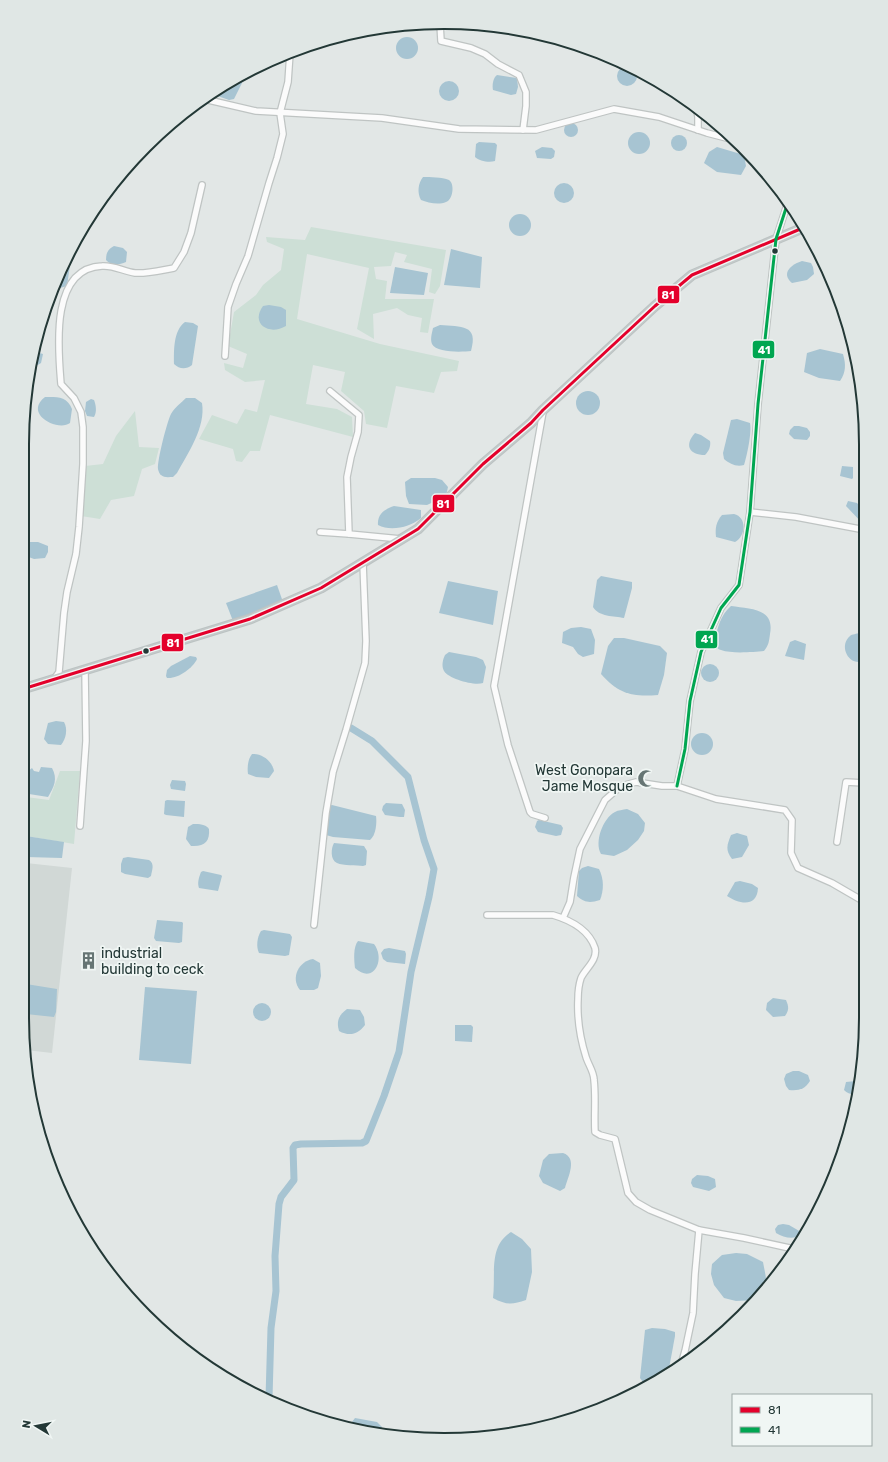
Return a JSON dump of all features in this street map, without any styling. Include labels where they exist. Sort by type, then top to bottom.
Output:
[{"type":"highway","points":[[29,687],[250,619],[321,588],[418,529],[483,464],[531,423],[543,410],[655,306],[692,275],[799,230]]},
{"type":"street","points":[[440,29],[440,41],[471,48],[485,54],[518,76],[526,92],[526,106],[522,130]]},
{"type":"street","points":[[225,356],[228,307],[248,256],[269,183],[278,158],[283,134],[280,113],[288,82],[290,59]]},
{"type":"street","points":[[211,101],[256,111],[382,118],[459,129],[536,130],[614,109],[659,117],[723,137]]},
{"type":"street","points":[[698,116],[698,130]]},
{"type":"street","points":[[54,679],[59,672],[64,613],[68,586],[76,554],[83,464],[83,427],[81,412],[74,398],[61,384],[58,342],[65,294],[69,286],[86,269],[108,266],[135,273],[174,268],[184,252],[191,233],[202,185]]},
{"type":"street","points":[[677,786],[685,749],[690,701],[702,652],[721,608],[739,585],[750,512],[758,404],[776,239],[786,209]]},
{"type":"street","points":[[330,392],[359,415],[358,432],[351,457],[348,477],[349,534]]},
{"type":"street","points":[[543,410],[494,686],[508,745],[530,812],[545,818]]},
{"type":"street","points":[[750,512],[796,517],[859,529]]},
{"type":"street","points":[[320,532],[402,539],[404,537]]},
{"type":"street","points":[[314,925],[332,772],[346,730],[365,663],[366,641],[362,563]]},
{"type":"street","points":[[80,826],[86,741],[85,670]]},
{"type":"street","points":[[563,918],[570,902],[580,849],[605,800],[621,786],[636,782],[662,786],[677,786],[716,799],[785,810],[792,820],[791,853],[798,868],[832,883],[859,899]]},
{"type":"street","points":[[836,842],[846,782],[859,783]]},
{"type":"street","points":[[487,914],[553,915],[563,918],[573,923],[585,933],[595,948],[594,959],[581,978],[578,996],[577,1019],[586,1056],[594,1078],[595,1132],[615,1139],[628,1193],[636,1202],[650,1210],[699,1230],[790,1248]]},
{"type":"street","points":[[683,1357],[694,1314],[695,1274],[699,1230]]},
{"type":"shaded area","points":[[29,863],[72,868],[52,1053],[31,1051],[29,1018]]},
{"type":"green space","points":[[311,227],[446,250],[440,286],[435,294],[429,292],[432,269],[404,262],[407,255],[395,252],[391,266],[374,267],[376,279],[387,281],[385,299],[434,299],[428,333],[420,332],[422,318],[408,315],[397,308],[373,314],[374,339],[357,329],[369,268],[307,254],[297,319],[380,344],[459,361],[457,371],[441,372],[434,393],[396,386],[387,428],[366,424],[364,411],[341,391],[345,372],[313,365],[306,404],[337,409],[352,417],[353,437],[270,415],[260,451],[250,451],[242,462],[236,461],[233,449],[199,439],[212,415],[237,424],[245,409],[257,412],[265,380],[245,382],[225,370],[224,363],[243,368],[247,354],[228,346],[234,312],[256,295],[263,285],[281,270],[284,249],[267,242],[266,237],[305,240]]},
{"type":"green space","points":[[135,411],[139,447],[159,448],[155,464],[142,469],[134,496],[111,500],[100,519],[81,516],[85,466],[103,464],[116,436]]},
{"type":"green space","points":[[60,771],[80,771],[74,844],[29,836],[29,797],[49,800]]},
{"type":"water","points":[[403,37],[411,37],[418,44],[418,52],[411,59],[403,59],[396,52],[396,44]]},
{"type":"water","points":[[620,69],[637,77],[634,83],[627,86],[620,83],[617,76]]},
{"type":"water","points":[[497,75],[517,78],[518,87],[516,94],[511,95],[493,90],[493,82]]},
{"type":"water","points":[[445,81],[453,81],[459,87],[459,95],[453,101],[445,101],[439,95],[439,87]]},
{"type":"water","points":[[242,82],[234,99],[229,100],[218,96]]},
{"type":"water","points":[[568,123],[574,123],[578,127],[578,133],[574,137],[568,137],[564,133],[564,127]]},
{"type":"water","points":[[635,132],[643,132],[650,139],[650,147],[643,154],[635,154],[628,147],[628,139]]},
{"type":"water","points":[[679,135],[686,140],[687,143],[682,150],[679,151],[672,146],[671,143],[676,136]]},
{"type":"water","points":[[479,142],[495,143],[497,145],[495,161],[490,162],[479,160],[475,157],[476,144]]},
{"type":"water","points":[[542,147],[552,148],[555,151],[554,157],[551,159],[537,158],[535,151]]},
{"type":"water","points":[[717,147],[740,154],[745,159],[746,166],[741,175],[717,172],[704,163],[709,152]]},
{"type":"water","points":[[423,177],[449,180],[453,188],[452,195],[448,201],[443,203],[430,203],[421,200],[419,188]]},
{"type":"water","points":[[564,183],[571,186],[574,193],[571,200],[564,203],[557,200],[554,193],[557,186]]},
{"type":"water","points":[[520,214],[524,215],[530,221],[530,229],[524,235],[520,236],[516,235],[510,229],[509,225],[510,221],[516,215]]},
{"type":"water","points":[[114,246],[123,248],[127,252],[126,262],[115,264],[106,260],[106,255],[110,248]]},
{"type":"water","points":[[451,249],[482,257],[480,288],[444,285]]},
{"type":"water","points":[[802,261],[811,263],[814,274],[807,280],[792,283],[787,276],[787,272],[795,264]]},
{"type":"water","points":[[70,265],[67,286],[60,288],[61,285]]},
{"type":"water","points":[[395,267],[428,273],[424,295],[390,293]]},
{"type":"water","points":[[269,305],[281,307],[286,310],[286,326],[273,330],[268,329],[260,323],[260,312],[263,306]]},
{"type":"water","points":[[185,322],[193,323],[198,326],[192,365],[187,368],[183,368],[174,364],[174,347],[178,331]]},
{"type":"water","points":[[440,325],[461,327],[470,331],[473,342],[471,351],[450,351],[434,347],[431,340],[433,328]]},
{"type":"water","points":[[820,349],[843,354],[845,368],[840,381],[819,378],[804,372],[807,353]]},
{"type":"water","points":[[39,353],[43,354],[41,363],[37,366]]},
{"type":"water","points":[[588,391],[593,392],[599,398],[599,408],[593,414],[588,415],[583,414],[577,408],[576,403],[577,398],[583,392]]},
{"type":"water","points":[[45,397],[61,398],[70,405],[72,409],[70,423],[58,425],[45,420],[40,415],[38,410],[39,403]]},
{"type":"water","points":[[186,398],[195,398],[202,403],[203,412],[199,430],[177,473],[173,477],[164,477],[159,472],[158,465],[169,418],[176,407]]},
{"type":"water","points":[[91,399],[94,400],[96,406],[96,413],[94,417],[87,416],[85,411],[86,402]]},
{"type":"water","points":[[737,419],[750,423],[750,438],[744,465],[741,466],[733,465],[726,461],[723,453],[731,420]]},
{"type":"water","points":[[794,426],[807,428],[810,432],[810,436],[807,440],[794,439],[789,434],[790,430]]},
{"type":"water","points":[[695,433],[710,441],[708,452],[705,455],[695,453],[690,448],[690,442]]},
{"type":"water","points":[[842,466],[853,467],[852,479],[840,476]]},
{"type":"water","points":[[411,478],[435,478],[442,480],[448,487],[446,496],[427,505],[409,504],[406,496],[405,482]]},
{"type":"water","points":[[848,501],[857,503],[859,505],[859,520],[846,506]]},
{"type":"water","points":[[394,506],[421,510],[421,518],[400,528],[389,528],[378,525],[382,512]]},
{"type":"water","points":[[734,514],[741,519],[744,527],[739,539],[735,542],[716,537],[716,525],[718,520],[722,515]]},
{"type":"water","points":[[29,542],[38,542],[48,546],[48,552],[45,558],[34,559],[29,557]]},
{"type":"water","points":[[601,576],[632,582],[632,588],[624,618],[599,613],[593,607],[597,580]]},
{"type":"water","points":[[448,581],[498,591],[493,625],[439,613]]},
{"type":"water","points":[[277,585],[283,602],[233,621],[226,603]]},
{"type":"water","points":[[731,606],[760,611],[769,619],[771,625],[769,639],[768,645],[764,651],[731,652],[718,649],[714,643],[716,633],[724,614]]},
{"type":"water","points":[[581,627],[591,629],[595,640],[594,654],[583,657],[578,654],[573,647],[562,643],[563,632],[571,628]]},
{"type":"water","points":[[859,633],[859,662],[850,658],[845,650],[847,640],[852,635]]},
{"type":"water","points":[[614,638],[624,638],[660,646],[667,653],[664,675],[658,695],[633,695],[626,693],[614,686],[601,674],[608,646]]},
{"type":"water","points":[[795,640],[806,644],[804,660],[785,656],[790,642]]},
{"type":"water","points":[[449,652],[476,657],[483,660],[486,667],[483,683],[474,684],[462,681],[447,674],[443,669],[443,663],[445,655]]},
{"type":"water","points":[[190,656],[196,657],[197,659],[192,666],[176,677],[167,678],[167,670],[171,666]]},
{"type":"water","points":[[710,664],[716,667],[719,673],[716,679],[710,682],[704,679],[701,673],[704,667]]},
{"type":"water","points":[[56,721],[64,722],[66,728],[65,737],[61,745],[48,744],[44,739],[48,723]]},
{"type":"water","points":[[702,733],[706,734],[712,740],[712,748],[706,754],[702,755],[698,754],[692,748],[691,744],[692,740],[698,734]]},
{"type":"water","points":[[252,754],[263,756],[269,761],[274,771],[269,778],[256,777],[248,774],[248,763]]},
{"type":"water","points":[[41,767],[52,768],[54,772],[55,779],[48,797],[29,794],[29,770],[32,768],[34,771],[39,772]]},
{"type":"water","points":[[172,780],[185,781],[185,791],[171,789],[170,785]]},
{"type":"water","points":[[165,801],[185,801],[184,817],[164,814]]},
{"type":"water","points":[[386,803],[402,804],[405,810],[404,817],[385,815],[382,810]]},
{"type":"water","points":[[332,805],[376,816],[376,829],[372,838],[370,840],[326,835],[329,806]]},
{"type":"water","points":[[627,809],[638,814],[645,823],[644,831],[638,840],[627,850],[614,856],[601,854],[599,849],[599,837],[603,825],[615,812]]},
{"type":"water","points":[[539,820],[561,825],[563,828],[561,835],[556,836],[538,832],[535,827],[537,821]]},
{"type":"water","points":[[193,824],[206,826],[209,829],[207,840],[199,846],[191,846],[186,839],[188,827]]},
{"type":"water","points":[[737,833],[747,836],[749,845],[742,857],[732,859],[728,853],[728,845],[731,835]]},
{"type":"water","points":[[29,836],[64,842],[62,858],[29,857]]},
{"type":"water","points":[[334,843],[364,846],[367,851],[366,865],[346,865],[337,863],[333,859],[332,854]]},
{"type":"water","points":[[128,857],[149,860],[153,865],[151,876],[148,878],[121,872],[123,858]]},
{"type":"water","points":[[588,866],[599,869],[603,884],[600,900],[593,902],[588,902],[577,896],[579,871]]},
{"type":"water","points":[[203,871],[222,876],[218,891],[199,888],[199,878],[201,872]]},
{"type":"water","points":[[740,881],[752,884],[758,888],[757,894],[751,901],[737,901],[727,896],[735,882]]},
{"type":"water","points":[[157,920],[182,922],[182,942],[156,941],[154,938]]},
{"type":"water","points":[[264,930],[290,934],[292,937],[289,955],[285,956],[259,953],[257,948],[258,939],[261,931]]},
{"type":"water","points":[[358,941],[374,944],[379,957],[376,968],[367,974],[361,973],[355,968],[354,958],[356,944]]},
{"type":"water","points":[[389,948],[405,951],[405,964],[387,962],[383,959],[381,953],[384,949]]},
{"type":"water","points":[[313,959],[320,963],[321,976],[318,988],[314,990],[300,990],[297,985],[296,975],[304,963]]},
{"type":"water","points":[[29,984],[57,989],[56,1012],[54,1017],[29,1014]]},
{"type":"water","points":[[145,987],[197,991],[191,1064],[139,1060]]},
{"type":"water","points":[[773,998],[786,1000],[788,1008],[785,1016],[773,1017],[766,1010],[767,1003]]},
{"type":"water","points":[[262,1003],[268,1006],[271,1012],[268,1018],[262,1021],[256,1018],[253,1012],[256,1006]]},
{"type":"water","points":[[347,1009],[360,1010],[364,1017],[365,1025],[360,1031],[354,1034],[347,1034],[339,1031],[339,1018]]},
{"type":"water","points":[[455,1025],[471,1025],[473,1027],[472,1042],[455,1041]]},
{"type":"water","points":[[793,1071],[799,1071],[808,1075],[810,1081],[804,1088],[799,1090],[789,1090],[786,1086],[784,1079],[786,1074]]},
{"type":"water","points":[[854,1081],[852,1094],[844,1090],[846,1082]]},
{"type":"water","points":[[563,1153],[568,1155],[571,1168],[565,1188],[560,1191],[543,1183],[539,1176],[543,1160],[549,1154]]},
{"type":"water","points":[[697,1175],[708,1176],[715,1179],[716,1187],[709,1191],[693,1187],[691,1183],[692,1179]]},
{"type":"water","points":[[778,1225],[789,1225],[800,1231],[796,1237],[788,1238],[776,1233],[775,1229]]},
{"type":"water","points":[[511,1232],[522,1239],[531,1249],[532,1272],[526,1300],[509,1304],[493,1298],[494,1262],[499,1245]]},
{"type":"water","points":[[736,1253],[747,1254],[763,1262],[766,1280],[748,1300],[736,1301],[724,1298],[714,1285],[711,1274],[712,1264],[722,1255]]},
{"type":"water","points":[[652,1328],[665,1329],[675,1332],[675,1336],[669,1366],[643,1382],[640,1378],[645,1330]]},
{"type":"water","points":[[355,1418],[377,1422],[382,1428],[363,1425],[352,1422]]},
{"type":"waterway","points":[[269,1394],[271,1328],[276,1291],[275,1256],[279,1204],[281,1197],[294,1180],[293,1148],[295,1145],[301,1144],[362,1143],[366,1141],[384,1096],[399,1052],[411,972],[429,897],[434,869],[424,840],[408,777],[372,741],[351,728]]},
{"type":"transit line","name":"41","points":[[677,786],[685,749],[690,701],[701,652],[721,608],[739,585],[750,512],[758,404],[776,239],[786,209]]},
{"type":"transit line","name":"81","points":[[29,687],[250,619],[321,588],[418,529],[483,464],[531,423],[543,410],[655,306],[692,275],[799,230]]},
{"type":"place","name":"West Gonopara Jame Mosque","points":[[646,778]]},
{"type":"place","name":"industrial building to ceck","points":[[88,961]]}]
